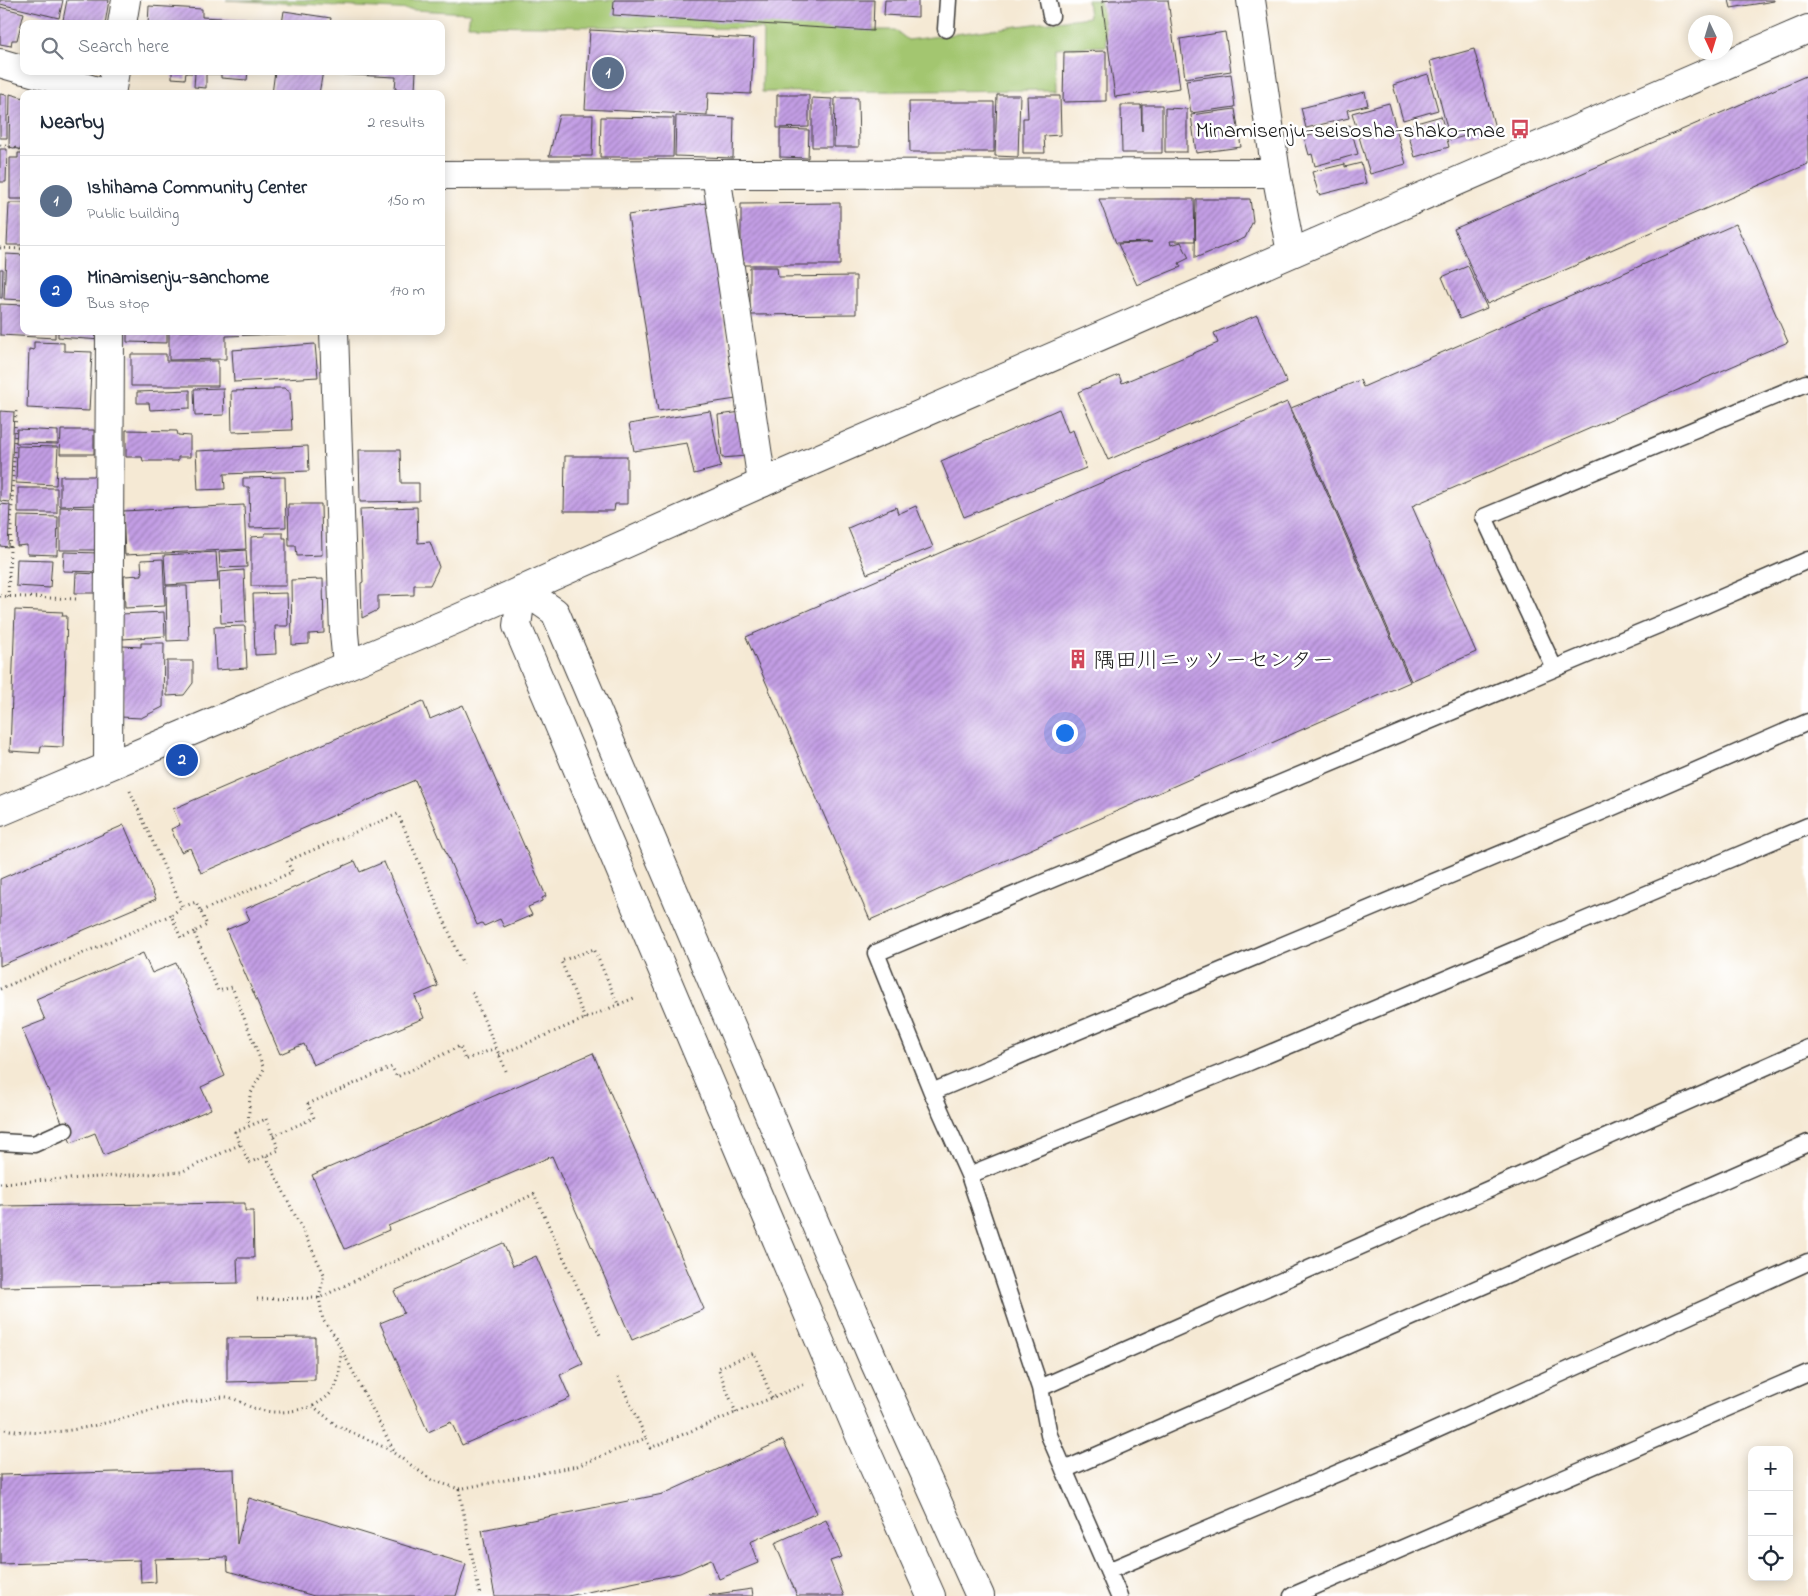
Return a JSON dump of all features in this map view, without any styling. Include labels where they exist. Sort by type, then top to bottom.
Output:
[{"type":"street","points":[[123,20],[126,0]]},
{"type":"street","points":[[1251,0],[1276,173],[1291,253]]},
{"type":"street","points":[[0,812],[347,666],[762,483],[1808,29]]},
{"type":"street","points":[[0,63],[20,69]]},
{"type":"street","points":[[43,75],[93,90]]},
{"type":"street","points":[[112,90],[114,75]]},
{"type":"street","points":[[445,176],[1276,173]]},
{"type":"street","points":[[716,174],[762,483]]},
{"type":"street","points":[[108,765],[110,335]]},
{"type":"street","points":[[334,335],[344,632],[347,666]]},
{"type":"street","points":[[522,589],[517,626],[862,1441],[931,1596]]},
{"type":"street","points":[[522,589],[556,612],[873,1359],[980,1596]]},
{"type":"lane","points":[[946,29],[948,0]]},
{"type":"lane","points":[[1048,0],[1051,16]]},
{"type":"lane","points":[[1554,668],[1484,517],[1806,383]]},
{"type":"lane","points":[[1119,1596],[1048,1435],[1040,1388],[969,1175],[932,1092],[876,953],[1808,560]]},
{"type":"lane","points":[[932,1092],[1599,812],[1808,722]]},
{"type":"lane","points":[[969,1175],[1247,1063],[1808,826]]},
{"type":"lane","points":[[1040,1388],[1808,1048]]},
{"type":"lane","points":[[0,1142],[34,1144],[65,1130]]},
{"type":"lane","points":[[1064,1470],[1808,1143]]},
{"type":"lane","points":[[1108,1571],[1387,1452],[1808,1262]]},
{"type":"lane","points":[[1292,1596],[1808,1373]]},
{"type":"path","points":[[0,145],[20,149]]},
{"type":"path","points":[[0,248],[20,249]]},
{"type":"path","points":[[8,597],[16,411]]},
{"type":"path","points":[[0,596],[109,601]]},
{"type":"path","points":[[127,786],[182,907]]},
{"type":"path","points":[[200,911],[292,872],[287,861],[398,814],[462,964]]},
{"type":"path","points":[[0,990],[171,915],[182,907],[196,902],[207,925],[181,938],[171,915]]},
{"type":"path","points":[[194,932],[218,991],[232,987],[264,1070],[250,1095],[248,1126]]},
{"type":"path","points":[[585,1018],[561,961],[594,949],[618,1004]]},
{"type":"path","points":[[472,992],[507,1073]]},
{"type":"path","points":[[499,1055],[634,998]]},
{"type":"path","points":[[273,1136],[314,1118],[308,1104],[392,1068],[396,1077],[460,1046],[466,1060],[496,1048]]},
{"type":"path","points":[[266,1119],[279,1150],[249,1164],[235,1132],[248,1126],[266,1119]]},
{"type":"path","points":[[0,1183],[181,1172],[240,1144]]},
{"type":"path","points":[[266,1156],[324,1274],[319,1298],[324,1320],[396,1456]]},
{"type":"path","points":[[257,1299],[319,1298],[534,1194],[600,1335]]},
{"type":"path","points":[[0,1428],[35,1434],[58,1433],[174,1405],[227,1396],[255,1408],[277,1413],[313,1406],[328,1398],[336,1386],[341,1352]]},
{"type":"path","points":[[736,1413],[718,1368],[754,1353],[772,1398]]},
{"type":"path","points":[[618,1377],[650,1448],[804,1384]]},
{"type":"path","points":[[313,1406],[336,1425],[388,1449],[432,1480],[459,1489],[577,1466],[646,1438]]},
{"type":"path","points":[[459,1489],[480,1596]]},
{"type":"green space","points":[[226,0],[874,0],[873,30],[895,30],[908,40],[1089,17],[1087,0],[1100,0],[1107,46],[1055,48],[1056,90],[762,92],[763,29],[468,25],[470,13]]},
{"type":"building","points":[[0,0],[63,0],[59,18],[0,4]]},
{"type":"building","points":[[67,0],[109,0],[106,20],[63,20]]},
{"type":"building","points":[[614,0],[874,0],[873,31],[613,15]]},
{"type":"building","points":[[885,0],[918,0],[918,17],[884,15]]},
{"type":"building","points":[[1168,0],[1180,88],[1115,97],[1102,1]]},
{"type":"building","points":[[1729,0],[1774,0],[1774,1],[1731,8]]},
{"type":"building","points":[[149,6],[202,9],[202,17],[254,20],[148,20]]},
{"type":"building","points":[[0,7],[24,13],[22,20],[20,20],[17,40],[12,40],[11,46],[0,44]]},
{"type":"building","points":[[284,11],[331,18],[331,20],[283,20]]},
{"type":"building","points":[[590,30],[754,39],[751,94],[708,92],[707,115],[585,109]]},
{"type":"building","points":[[1225,32],[1231,71],[1185,78],[1180,39]]},
{"type":"building","points":[[1474,49],[1495,128],[1450,140],[1430,61]]},
{"type":"building","points":[[1106,51],[1106,101],[1063,102],[1064,52]]},
{"type":"building","points":[[1231,74],[1235,107],[1191,113],[1186,80]]},
{"type":"building","points":[[1428,74],[1438,110],[1403,120],[1393,85]]},
{"type":"building","points":[[172,75],[186,75],[185,79],[172,78]]},
{"type":"building","points":[[195,75],[206,75],[206,88],[194,87]]},
{"type":"building","points":[[221,75],[248,75],[247,80],[221,78]]},
{"type":"building","points":[[274,75],[322,75],[320,90],[273,90]]},
{"type":"building","points":[[352,75],[416,75],[415,90],[395,89],[396,77]]},
{"type":"building","points":[[1808,75],[1808,164],[1487,304],[1454,229]]},
{"type":"building","points":[[1365,92],[1368,105],[1347,110],[1349,118],[1306,128],[1301,108]]},
{"type":"building","points":[[0,94],[7,95],[7,138],[0,138]]},
{"type":"building","points":[[10,94],[20,97],[20,149],[9,147]]},
{"type":"building","points":[[777,95],[809,95],[809,127],[777,128]]},
{"type":"building","points":[[997,95],[1020,95],[1018,157],[995,156]]},
{"type":"building","points":[[1027,96],[1060,96],[1061,135],[1044,136],[1045,153],[1023,153],[1023,118],[1028,118]]},
{"type":"building","points":[[812,98],[832,99],[832,147],[812,147]]},
{"type":"building","points":[[835,98],[858,98],[859,147],[834,147]]},
{"type":"building","points":[[909,102],[994,102],[994,152],[910,152]]},
{"type":"building","points":[[1389,103],[1406,164],[1370,174],[1352,113]]},
{"type":"building","points":[[1121,105],[1141,105],[1142,131],[1142,105],[1162,105],[1162,153],[1122,153]]},
{"type":"building","points":[[1165,108],[1187,109],[1187,152],[1165,152]]},
{"type":"building","points":[[1235,109],[1241,147],[1196,153],[1191,115]]},
{"type":"building","points":[[559,115],[593,115],[592,156],[549,156]]},
{"type":"building","points":[[676,116],[734,118],[733,158],[675,156]]},
{"type":"building","points":[[1441,116],[1449,147],[1415,157],[1406,126]]},
{"type":"building","points":[[601,117],[674,118],[673,157],[600,157]]},
{"type":"building","points":[[1350,125],[1358,154],[1315,166],[1312,154],[1309,155],[1304,137]]},
{"type":"building","points":[[780,129],[809,130],[808,158],[780,157]]},
{"type":"building","points":[[0,149],[7,149],[6,182],[0,182]]},
{"type":"building","points":[[18,153],[20,153],[20,199],[10,199],[10,158],[18,158]]},
{"type":"building","points":[[1361,163],[1366,183],[1319,195],[1312,172],[1345,164],[1345,167]]},
{"type":"building","points":[[1099,199],[1194,199],[1195,241],[1170,241],[1171,245],[1181,242],[1189,258],[1179,263],[1181,267],[1137,285],[1118,244],[1152,242],[1116,243]]},
{"type":"building","points":[[1196,199],[1250,199],[1253,221],[1245,238],[1195,258]]},
{"type":"building","points":[[9,203],[20,203],[20,245],[7,245]]},
{"type":"building","points":[[706,203],[736,399],[658,411],[628,215]]},
{"type":"building","points":[[840,203],[840,265],[744,265],[744,261],[741,261],[741,204]]},
{"type":"building","points":[[1736,224],[1788,342],[1412,506],[1476,652],[1411,681],[1291,408],[1360,380],[1363,387]]},
{"type":"building","points":[[6,254],[20,255],[20,300],[4,299]]},
{"type":"building","points":[[1468,266],[1487,308],[1460,319],[1442,277]]},
{"type":"building","points":[[750,267],[777,267],[778,277],[856,276],[856,314],[750,315]]},
{"type":"building","points":[[0,269],[3,269],[2,298],[0,298]]},
{"type":"building","points":[[0,304],[20,305],[20,335],[55,335],[55,338],[0,335]]},
{"type":"building","points":[[1257,315],[1287,383],[1108,460],[1078,392],[1119,375],[1122,383],[1218,343],[1214,333]]},
{"type":"building","points":[[58,335],[101,335],[101,340],[58,337]]},
{"type":"building","points":[[127,335],[167,335],[167,343],[127,342]]},
{"type":"building","points":[[169,335],[255,335],[226,336],[226,359],[169,360]]},
{"type":"building","points":[[34,342],[64,343],[64,351],[92,352],[89,411],[27,408],[29,349],[34,350]]},
{"type":"building","points":[[315,344],[318,377],[234,382],[232,350]]},
{"type":"building","points":[[131,354],[166,354],[166,361],[218,361],[218,386],[131,386]]},
{"type":"building","points":[[223,388],[224,415],[195,416],[194,389]]},
{"type":"building","points":[[273,388],[284,388],[290,392],[292,430],[232,432],[231,391],[273,390]]},
{"type":"building","points":[[190,390],[190,408],[150,410],[149,403],[137,403],[137,392]]},
{"type":"building","name":"隅田川ニッソーセンター","points":[[1287,402],[1410,682],[870,920],[746,637]]},
{"type":"building","points":[[1059,409],[1068,432],[1073,430],[1086,468],[964,517],[941,461]]},
{"type":"building","points":[[0,411],[14,412],[10,502],[0,501]]},
{"type":"building","points":[[710,411],[721,467],[694,474],[687,443],[634,451],[629,424]]},
{"type":"building","points":[[742,412],[746,456],[722,458],[718,415]]},
{"type":"building","points":[[17,429],[58,431],[58,444],[16,443]]},
{"type":"building","points":[[61,430],[94,430],[94,454],[60,454]]},
{"type":"building","points":[[126,430],[177,431],[178,435],[190,436],[190,457],[178,457],[178,461],[143,461],[142,457],[126,457]]},
{"type":"building","points":[[17,446],[58,447],[56,485],[16,483]]},
{"type":"building","points":[[308,446],[309,471],[224,474],[225,489],[198,490],[196,451]]},
{"type":"building","points":[[359,450],[400,450],[401,483],[419,483],[419,501],[360,502]]},
{"type":"building","points":[[565,456],[627,456],[627,504],[615,504],[614,511],[564,511]]},
{"type":"building","points":[[60,476],[100,476],[101,505],[60,506]]},
{"type":"building","points":[[285,477],[286,527],[250,528],[249,487],[243,487],[243,478]]},
{"type":"building","points":[[18,488],[57,488],[57,513],[18,513]]},
{"type":"building","points":[[0,504],[10,505],[8,547],[0,546]]},
{"type":"building","points":[[288,504],[321,504],[322,555],[297,556],[296,546],[289,546]]},
{"type":"building","points":[[244,505],[246,549],[125,555],[123,511]]},
{"type":"building","points":[[916,506],[933,547],[867,574],[848,528],[896,507],[898,514]]},
{"type":"building","points":[[60,507],[100,508],[99,550],[60,550]]},
{"type":"building","points":[[417,507],[418,543],[430,542],[439,567],[430,585],[414,585],[414,595],[378,596],[378,610],[362,618],[361,583],[363,582],[360,509]]},
{"type":"building","points":[[18,516],[58,517],[57,555],[27,554],[27,545],[17,546]]},
{"type":"building","points":[[265,533],[283,533],[283,538],[286,538],[286,586],[251,586],[251,537],[265,536]]},
{"type":"building","points":[[246,550],[247,567],[220,568],[219,552]]},
{"type":"building","points":[[64,552],[100,553],[99,572],[63,571]]},
{"type":"building","points":[[216,552],[218,582],[166,585],[164,555]]},
{"type":"building","points":[[17,559],[52,560],[50,588],[16,586]]},
{"type":"building","points":[[163,559],[165,606],[125,608],[124,576],[142,575],[141,560]]},
{"type":"building","points":[[244,570],[246,622],[221,623],[219,572]]},
{"type":"building","points":[[76,573],[99,574],[99,593],[75,593]]},
{"type":"building","points":[[323,579],[324,633],[309,634],[309,644],[292,645],[291,580]]},
{"type":"building","points":[[166,586],[187,586],[189,640],[167,641]]},
{"type":"building","points":[[287,593],[288,626],[275,626],[276,654],[255,655],[253,594]]},
{"type":"building","points":[[15,610],[63,612],[62,616],[67,616],[63,747],[41,746],[40,753],[10,751]]},
{"type":"building","points":[[164,612],[165,636],[123,639],[121,614]]},
{"type":"building","points":[[245,626],[247,668],[216,670],[214,627]]},
{"type":"building","points":[[141,643],[164,643],[163,707],[141,718],[121,717],[122,646],[141,647]]},
{"type":"building","points":[[167,661],[193,661],[193,683],[184,695],[167,696]]},
{"type":"building","points":[[423,701],[430,719],[463,705],[546,896],[542,898],[542,901],[528,907],[532,915],[504,927],[500,919],[484,926],[482,923],[477,925],[415,780],[201,873],[190,848],[181,852],[171,829],[180,825],[173,809]]},
{"type":"building","points":[[124,825],[156,899],[0,966],[0,879]]},
{"type":"building","points":[[355,861],[360,872],[384,862],[438,986],[415,996],[424,1018],[313,1065],[304,1044],[280,1054],[226,930],[250,920],[245,909]]},
{"type":"building","points":[[143,953],[152,973],[176,963],[225,1076],[201,1087],[211,1109],[104,1155],[95,1133],[71,1143],[22,1029],[45,1020],[36,999]]},
{"type":"building","points":[[593,1053],[704,1309],[632,1340],[552,1156],[388,1226],[389,1230],[345,1249],[312,1175]]},
{"type":"building","points":[[245,1203],[245,1211],[253,1211],[254,1258],[237,1258],[238,1283],[0,1287],[0,1206]]},
{"type":"building","points":[[503,1243],[513,1266],[536,1256],[583,1364],[560,1375],[570,1398],[462,1445],[451,1422],[428,1432],[380,1323],[404,1313],[394,1291]]},
{"type":"building","points":[[315,1337],[315,1380],[227,1382],[227,1338]]},
{"type":"building","points":[[783,1440],[817,1513],[750,1542],[758,1563],[719,1579],[711,1559],[680,1573],[568,1596],[495,1596],[482,1530],[663,1494]]},
{"type":"building","points":[[234,1469],[237,1544],[249,1498],[466,1564],[456,1596],[314,1596],[228,1571],[227,1557],[155,1559],[156,1582],[141,1583],[140,1560],[0,1564],[0,1475]]},
{"type":"building","points":[[826,1520],[842,1557],[830,1561],[844,1596],[797,1596],[775,1543]]},
{"type":"building","points":[[752,1589],[753,1596],[709,1595]]},
{"type":"place","name":"Ishihama Community Center","points":[[608,73]]},
{"type":"place","name":"Minamisenju-seisosha-shako-mae","points":[[1520,129]]},
{"type":"place","name":"隅田川ニッソーセンター","points":[[1078,659]]},
{"type":"place","name":"Minamisenju-sanchome","points":[[182,760]]}]
